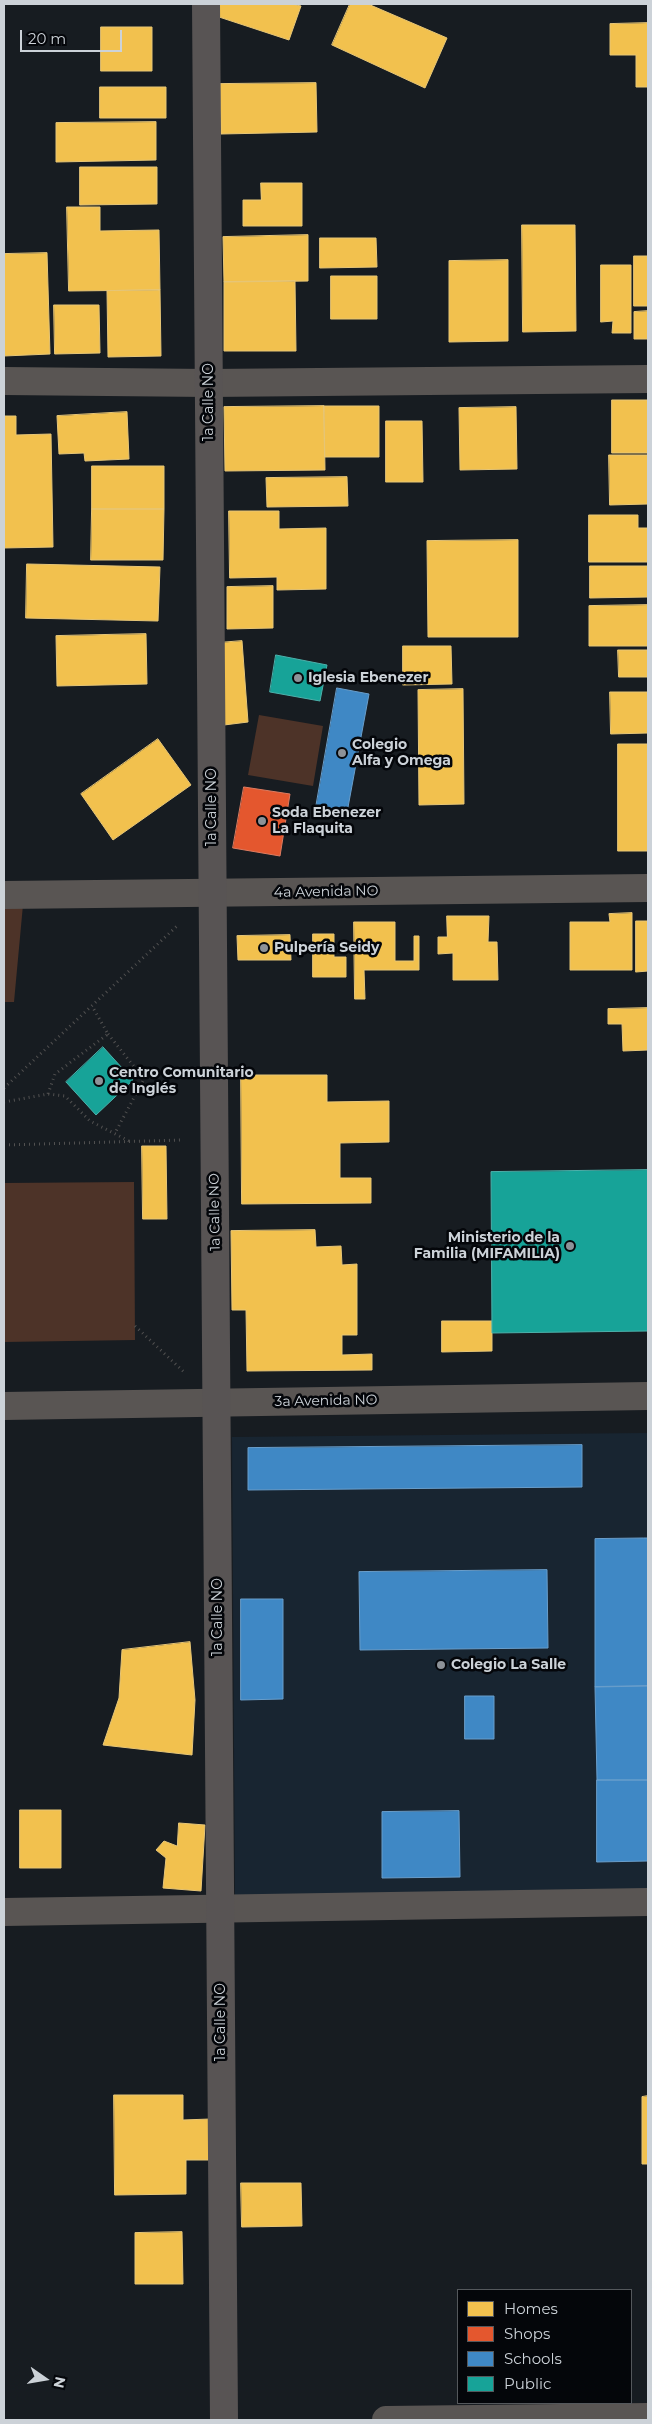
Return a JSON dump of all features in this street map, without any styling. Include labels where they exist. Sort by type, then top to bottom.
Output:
[{"type":"highway","name":"1a Calle NO","points":[[206,4],[224,2420]]},
{"type":"street","points":[[4,381],[209,383],[648,379]]},
{"type":"street","name":"4a Avenida NO","points":[[4,895],[648,888]]},
{"type":"street","name":"3a Avenida NO","points":[[4,1406],[648,1396]]},
{"type":"street","points":[[4,1912],[648,1902]]},
{"type":"street","points":[[386,2420],[648,2417]]},
{"type":"path","points":[[4,1088],[212,893]]},
{"type":"path","points":[[92,1006],[108,1034],[144,1079],[115,1133]]},
{"type":"path","points":[[48,1094],[55,1074],[108,1034]]},
{"type":"path","points":[[4,1102],[48,1094],[66,1096],[90,1121],[132,1142]]},
{"type":"path","points":[[4,1145],[214,1138]]},
{"type":"path","points":[[135,1326],[217,1403]]},
{"type":"shaded area","points":[[259,715],[323,726],[313,786],[248,775]]},
{"type":"shaded area","points":[[24,894],[14,1002],[4,1002],[4,895]]},
{"type":"shaded area","points":[[134,1182],[135,1340],[4,1342],[4,1183]]},
{"type":"shaded area","name":"Colegio La Salle","points":[[648,1433],[648,1892],[235,1896],[232,1437]]},
{"type":"building: Homes","points":[[216,4],[292,4],[301,6],[289,40],[213,15]]},
{"type":"building: Homes","points":[[350,4],[368,4],[447,38],[425,88],[332,45]]},
{"type":"building: Homes","points":[[648,23],[648,87],[636,87],[636,55],[610,55],[610,24]]},
{"type":"building: Homes","points":[[101,27],[152,27],[152,71],[101,71]]},
{"type":"building: Homes","points":[[316,83],[317,132],[221,134],[220,84]]},
{"type":"building: Homes","points":[[100,87],[166,87],[166,118],[100,118]]},
{"type":"building: Homes","points":[[156,122],[156,160],[56,162],[56,123]]},
{"type":"building: Homes","points":[[80,167],[157,167],[157,204],[80,205]]},
{"type":"building: Homes","points":[[261,183],[302,183],[302,226],[243,226],[243,200],[261,200]]},
{"type":"building: Homes","points":[[67,207],[100,207],[100,231],[159,230],[160,290],[69,291]]},
{"type":"building: Homes","points":[[522,225],[575,225],[576,331],[523,332]]},
{"type":"building: Homes","points":[[308,235],[308,281],[224,282],[223,237]]},
{"type":"building: Homes","points":[[320,238],[376,238],[377,267],[320,268]]},
{"type":"building: Homes","points":[[47,253],[50,354],[4,356],[4,254]]},
{"type":"building: Homes","points":[[634,256],[648,256],[648,306],[634,306]]},
{"type":"building: Homes","points":[[508,260],[508,341],[449,342],[449,261]]},
{"type":"building: Homes","points":[[601,265],[631,265],[631,333],[612,333],[613,321],[601,322]]},
{"type":"building: Homes","points":[[331,276],[377,276],[377,319],[331,319]]},
{"type":"building: Homes","points":[[295,281],[296,351],[224,351],[224,282]]},
{"type":"building: Homes","points":[[160,290],[161,356],[108,357],[107,291]]},
{"type":"building: Homes","points":[[54,305],[99,305],[100,353],[55,354]]},
{"type":"building: Homes","points":[[648,311],[648,339],[634,339],[634,312]]},
{"type":"building: Homes","points":[[612,400],[648,400],[648,453],[612,453]]},
{"type":"building: Homes","points":[[324,406],[325,470],[225,471],[224,407]]},
{"type":"building: Homes","points":[[324,406],[379,406],[379,457],[325,457]]},
{"type":"building: Homes","points":[[516,407],[517,469],[460,470],[459,408]]},
{"type":"building: Homes","points":[[127,412],[129,459],[85,461],[84,453],[59,454],[57,416]]},
{"type":"building: Homes","points":[[4,416],[16,416],[16,435],[51,434],[53,547],[4,548]]},
{"type":"building: Homes","points":[[386,421],[422,421],[423,482],[386,482]]},
{"type":"building: Homes","points":[[609,455],[648,455],[648,504],[610,505]]},
{"type":"building: Homes","points":[[92,466],[164,466],[164,509],[92,509]]},
{"type":"building: Homes","points":[[347,477],[348,506],[267,507],[266,478]]},
{"type":"building: Homes","points":[[92,509],[164,509],[163,560],[91,560]]},
{"type":"building: Homes","points":[[229,511],[279,511],[279,529],[326,528],[326,589],[277,590],[277,577],[230,578]]},
{"type":"building: Homes","points":[[589,515],[638,515],[638,528],[648,528],[648,562],[589,562]]},
{"type":"building: Homes","points":[[518,540],[518,637],[428,637],[427,541]]},
{"type":"building: Homes","points":[[27,564],[160,567],[158,621],[26,618]]},
{"type":"building: Homes","points":[[590,566],[648,566],[648,597],[590,598]]},
{"type":"building: Homes","points":[[273,586],[273,628],[227,629],[227,587]]},
{"type":"building: Homes","points":[[648,605],[648,646],[589,646],[589,606]]},
{"type":"building: Homes","points":[[146,634],[147,684],[57,686],[56,636]]},
{"type":"building: Homes","points":[[242,641],[248,722],[224,725],[218,643]]},
{"type":"building: Homes","points":[[403,646],[451,646],[452,684],[403,685]]},
{"type":"building: Homes","points":[[618,650],[648,650],[648,677],[619,677]]},
{"type":"building: Homes","points":[[463,689],[464,804],[419,805],[418,690]]},
{"type":"building: Homes","points":[[610,692],[648,692],[648,733],[611,734]]},
{"type":"building: Homes","points":[[158,739],[191,785],[113,840],[81,794]]},
{"type":"building: Homes","points":[[618,744],[648,744],[648,851],[618,851]]},
{"type":"building: Homes","points":[[632,913],[632,970],[570,970],[570,922],[610,922],[609,914]]},
{"type":"building: Homes","points":[[447,916],[489,916],[488,942],[497,942],[498,980],[453,980],[453,953],[438,954],[438,937],[447,937]]},
{"type":"building: Homes","points":[[636,921],[648,921],[648,971],[636,972]]},
{"type":"building: Homes","points":[[354,922],[395,922],[395,961],[414,961],[414,936],[419,936],[419,970],[364,970],[365,999],[355,999]]},
{"type":"building: Homes","points":[[313,934],[334,934],[334,957],[346,957],[346,977],[313,977]]},
{"type":"building: Homes","name":"Pulpería Seidy","points":[[290,935],[291,960],[238,960],[237,936]]},
{"type":"building: Homes","points":[[648,1008],[648,1050],[623,1051],[622,1024],[608,1024],[608,1009]]},
{"type":"building: Homes","points":[[241,1075],[327,1075],[327,1102],[389,1101],[389,1142],[340,1143],[340,1178],[371,1178],[371,1203],[242,1204]]},
{"type":"building: Homes","points":[[142,1146],[166,1146],[167,1219],[143,1219]]},
{"type":"building: Homes","points":[[315,1230],[316,1247],[341,1246],[342,1265],[357,1264],[357,1335],[342,1335],[342,1355],[372,1354],[372,1370],[247,1371],[246,1310],[232,1310],[231,1231]]},
{"type":"building: Homes","points":[[442,1321],[492,1321],[492,1351],[442,1352]]},
{"type":"building: Homes","points":[[190,1642],[195,1700],[192,1755],[103,1745],[119,1698],[122,1650]]},
{"type":"building: Homes","points":[[20,1810],[61,1810],[61,1868],[20,1868]]},
{"type":"building: Homes","points":[[179,1823],[205,1825],[201,1891],[163,1888],[166,1858],[156,1850],[164,1841],[177,1846]]},
{"type":"building: Homes","points":[[114,2095],[183,2095],[183,2120],[210,2119],[210,2160],[186,2160],[186,2194],[115,2195]]},
{"type":"building: Homes","points":[[648,2096],[648,2164],[642,2164],[642,2097]]},
{"type":"building: Homes","points":[[241,2183],[301,2183],[302,2226],[242,2227]]},
{"type":"building: Homes","points":[[182,2232],[183,2284],[135,2284],[135,2233]]},
{"type":"building: Shops","name":"Soda Ebenezer La Flaquita","points":[[244,787],[290,794],[280,856],[233,848]]},
{"type":"building: Schools","name":"Colegio Alfa y Omega","points":[[337,688],[369,694],[346,818],[315,813]]},
{"type":"building: Schools","points":[[582,1445],[582,1487],[248,1490],[248,1448]]},
{"type":"building: Schools","points":[[648,1538],[648,1686],[595,1687],[595,1539]]},
{"type":"building: Schools","points":[[547,1570],[548,1648],[360,1650],[359,1572]]},
{"type":"building: Schools","points":[[241,1599],[283,1599],[283,1699],[241,1700]]},
{"type":"building: Schools","points":[[648,1686],[648,1780],[597,1780],[595,1687]]},
{"type":"building: Schools","points":[[465,1696],[494,1696],[494,1739],[465,1739]]},
{"type":"building: Schools","points":[[597,1780],[648,1780],[648,1861],[597,1862]]},
{"type":"building: Schools","points":[[459,1811],[460,1877],[382,1878],[382,1812]]},
{"type":"building: Public","name":"Iglesia Ebenezer","points":[[276,655],[327,665],[320,701],[270,692]]},
{"type":"building: Public","name":"Centro Comunitario de Inglés","points":[[103,1047],[133,1080],[96,1115],[66,1082]]},
{"type":"building: Public","name":"Ministerio de la Familia (MIFAMILIA)","points":[[648,1170],[648,1331],[492,1333],[491,1172]]},
{"type":"place","name":"Iglesia Ebenezer","points":[[298,678]]},
{"type":"place","name":"Colegio Alfa y Omega","points":[[342,753]]},
{"type":"place","name":"Soda Ebenezer La Flaquita","points":[[262,821]]},
{"type":"place","name":"Pulpería Seidy","points":[[264,948]]},
{"type":"place","name":"Centro Comunitario de Inglés","points":[[99,1081]]},
{"type":"place","name":"Ministerio de la Familia (MIFAMILIA)","points":[[570,1246]]},
{"type":"place","name":"Colegio La Salle","points":[[441,1665]]}]
